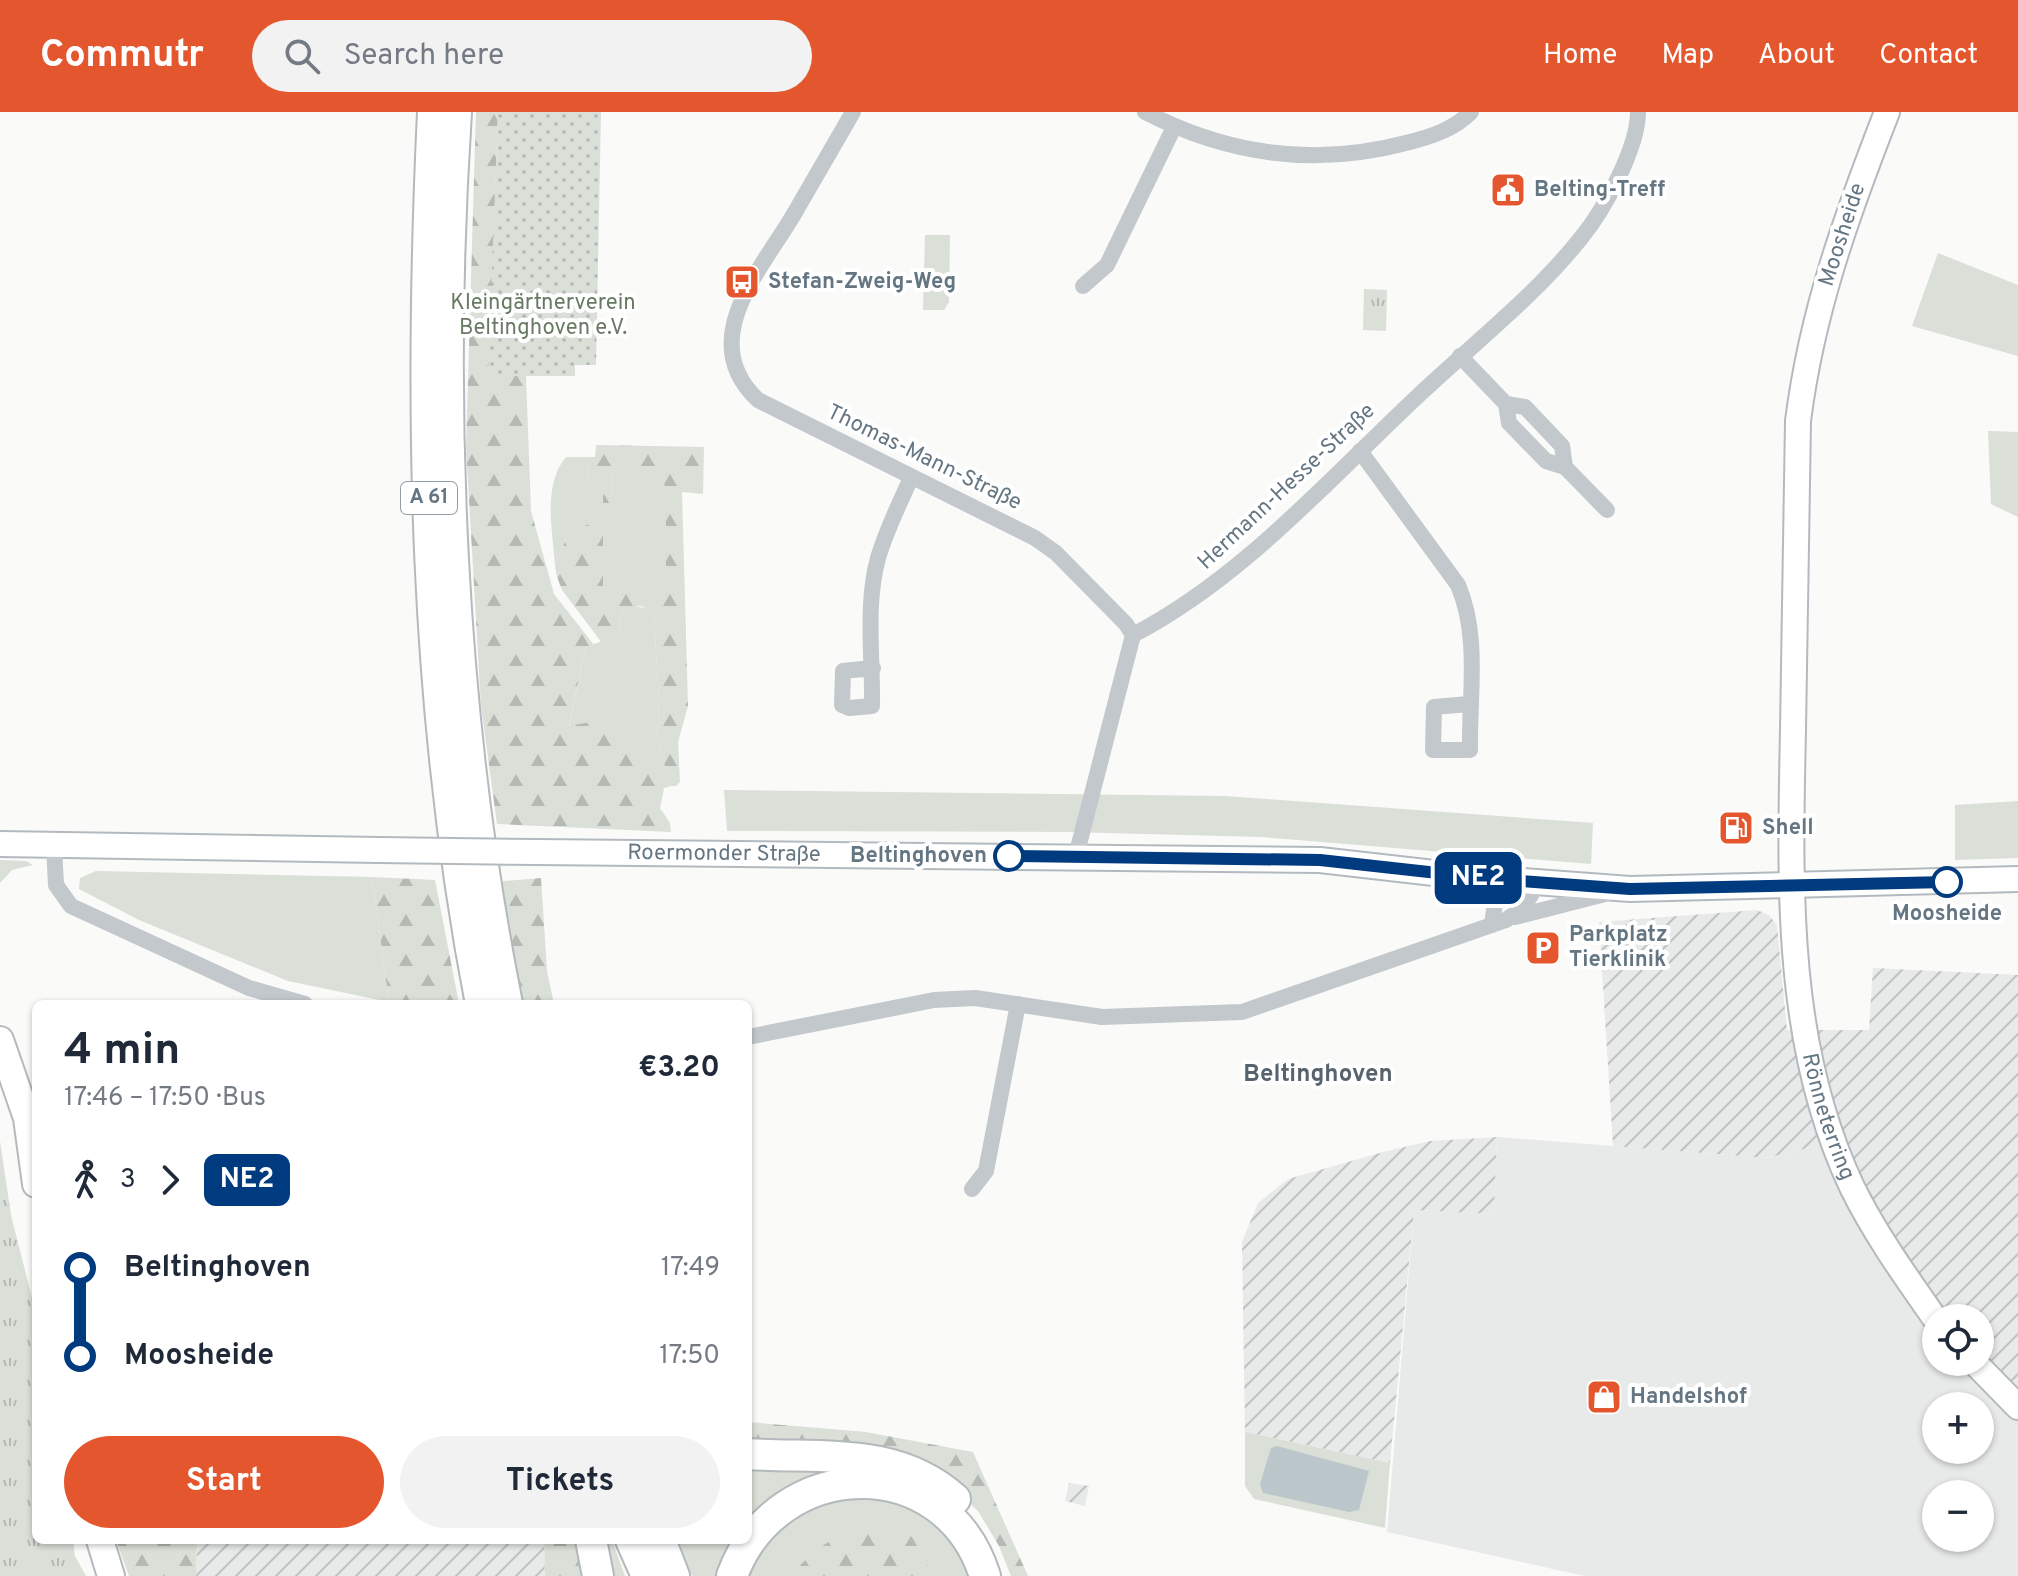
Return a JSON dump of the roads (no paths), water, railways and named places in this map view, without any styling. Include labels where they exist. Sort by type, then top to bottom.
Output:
[{"type":"highway","name":"A 61","points":[[433,112],[425,330],[433,634],[457,884],[480,1000]]},
{"type":"highway","name":"A 61","points":[[456,112],[450,428],[454,542],[468,726],[487,892],[506,1000]]},
{"type":"highway","points":[[752,1454],[855,1457],[913,1470],[953,1497],[971,1518],[992,1551],[1000,1576]]},
{"type":"highway","points":[[752,1535],[778,1510],[803,1494],[855,1482],[893,1487],[945,1514],[973,1548],[985,1576]]},
{"type":"highway","points":[[592,1544],[598,1576]]},
{"type":"highway","points":[[633,1544],[647,1576]]},
{"type":"highway","points":[[662,1544],[674,1576]]},
{"type":"highway","points":[[732,1576],[747,1544]]},
{"type":"main road","name":"Moosheide","points":[[1790,888],[1800,407],[1808,348],[1843,223],[1887,112]]},
{"type":"main road","name":"Roermonder Straße","points":[[0,844],[1320,860],[1469,877],[1630,889],[1790,888],[2018,879]]},
{"type":"main road","name":"Roermonder Straße","points":[[0,856],[54,846]]},
{"type":"main road","name":"Rönneterring","points":[[1790,888],[1801,1024],[1827,1119],[1852,1187],[1892,1258],[1925,1304]]},
{"type":"main road","points":[[0,1040],[27,1118],[32,1155]]},
{"type":"main road","points":[[1988,1376],[2018,1407]]},
{"type":"main road","points":[[101,1544],[111,1576]]},
{"type":"street","name":"Thomas-Mann-Straße","points":[[853,112],[748,286],[731,339],[735,363],[744,384],[758,400],[1035,538],[1056,553],[1133,635]]},
{"type":"street","points":[[1145,112],[1174,127],[1239,149],[1268,154],[1338,156],[1434,136],[1471,112]]},
{"type":"street","name":"Hermann-Hesse-Straße","points":[[1133,635],[1207,591],[1520,303],[1583,236],[1605,202],[1637,132],[1638,112]]},
{"type":"street","points":[[1083,286],[1107,265],[1174,127]]},
{"type":"street","points":[[1460,356],[1506,404],[1525,407],[1562,446],[1565,467],[1607,510]]},
{"type":"street","points":[[1360,451],[1458,585],[1471,629],[1469,704]]},
{"type":"street","points":[[873,668],[872,598],[878,560],[911,478]]},
{"type":"street","points":[[1076,856],[1133,635]]},
{"type":"street","points":[[54,846],[56,885],[71,906],[249,988],[291,1000]]},
{"type":"street","points":[[1469,877],[1491,890],[1499,923]]},
{"type":"street","points":[[1499,923],[1524,907],[1538,883]]},
{"type":"street","points":[[752,1036],[934,1000],[975,998],[1102,1017],[1155,1018],[1242,1012],[1499,923],[1583,898],[1630,889]]},
{"type":"street","points":[[972,1189],[986,1171],[1018,1004]]},
{"type":"place","name":"Belting-Treff","points":[[1508,190]]},
{"type":"place","name":"Stefan-Zweig-Weg","points":[[742,282]]},
{"type":"place","name":"Shell","points":[[1736,828]]},
{"type":"place","name":"Beltinghoven","points":[[1009,856]]},
{"type":"place","name":"Moosheide","points":[[1947,882]]},
{"type":"place","name":"Parkplatz Tierklinik","points":[[1543,948]]},
{"type":"place","name":"Handelshof","points":[[1604,1397]]},
{"type":"district","name":"Beltinghoven","points":[[1318,1075]]},
{"type":"park label","name":"Kleingärtnerverein Beltinghoven e.V.","points":[[543,316]]}]
